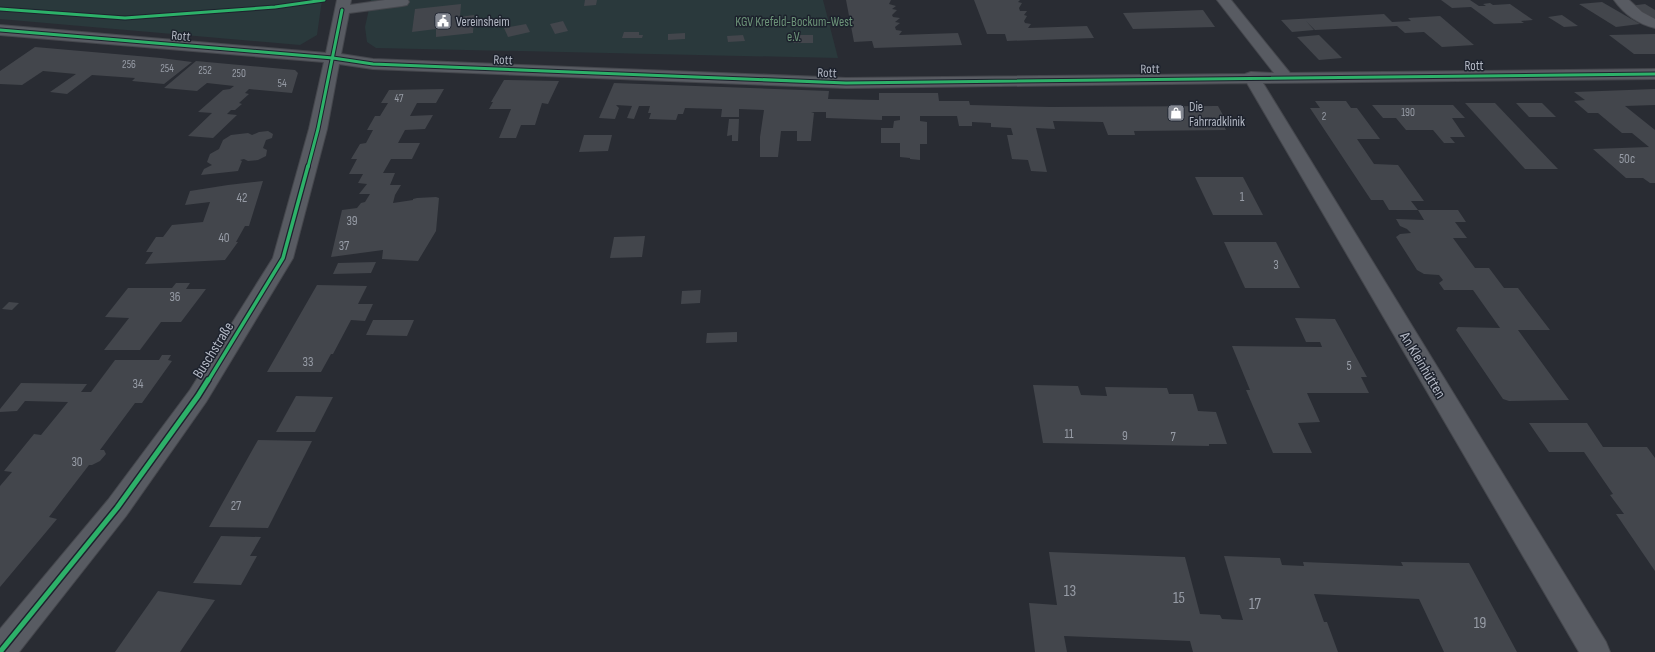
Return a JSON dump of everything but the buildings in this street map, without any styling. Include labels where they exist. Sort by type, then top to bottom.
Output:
[{"type":"street","points":[[1224,0],[1285,77]]},
{"type":"street","points":[[1621,0],[1628,8],[1648,22],[1655,24]]},
{"type":"street","points":[[343,5],[402,2]]},
{"type":"street","name":"Buschstraße","points":[[0,652],[117,508],[198,396],[283,258],[318,130],[343,5]]},
{"type":"street","name":"Rott","points":[[0,30],[333,58],[373,64],[846,83],[1251,77],[1655,74]]},
{"type":"street","name":"An Kleinhütten","points":[[1251,77],[1595,652]]},
{"type":"green space","points":[[0,0],[322,0],[317,35],[300,45],[0,19]]},
{"type":"green space","name":"KGV Krefeld-Bockum-West e.V.","points":[[371,0],[823,0],[838,58],[376,48],[367,42],[365,27]]},
{"type":"cycle path","points":[[0,9],[125,18],[275,7],[324,0]]},
{"type":"cycle path","points":[[0,652],[117,508],[198,396],[283,258],[318,129],[342,10]]},
{"type":"cycle path","points":[[0,30],[333,58],[373,64],[846,83],[1655,74]]},
{"type":"place","name":"Vereinsheim","points":[[443,21]]},
{"type":"place","name":"Die Fahrradklinik","points":[[1176,113]]}]
